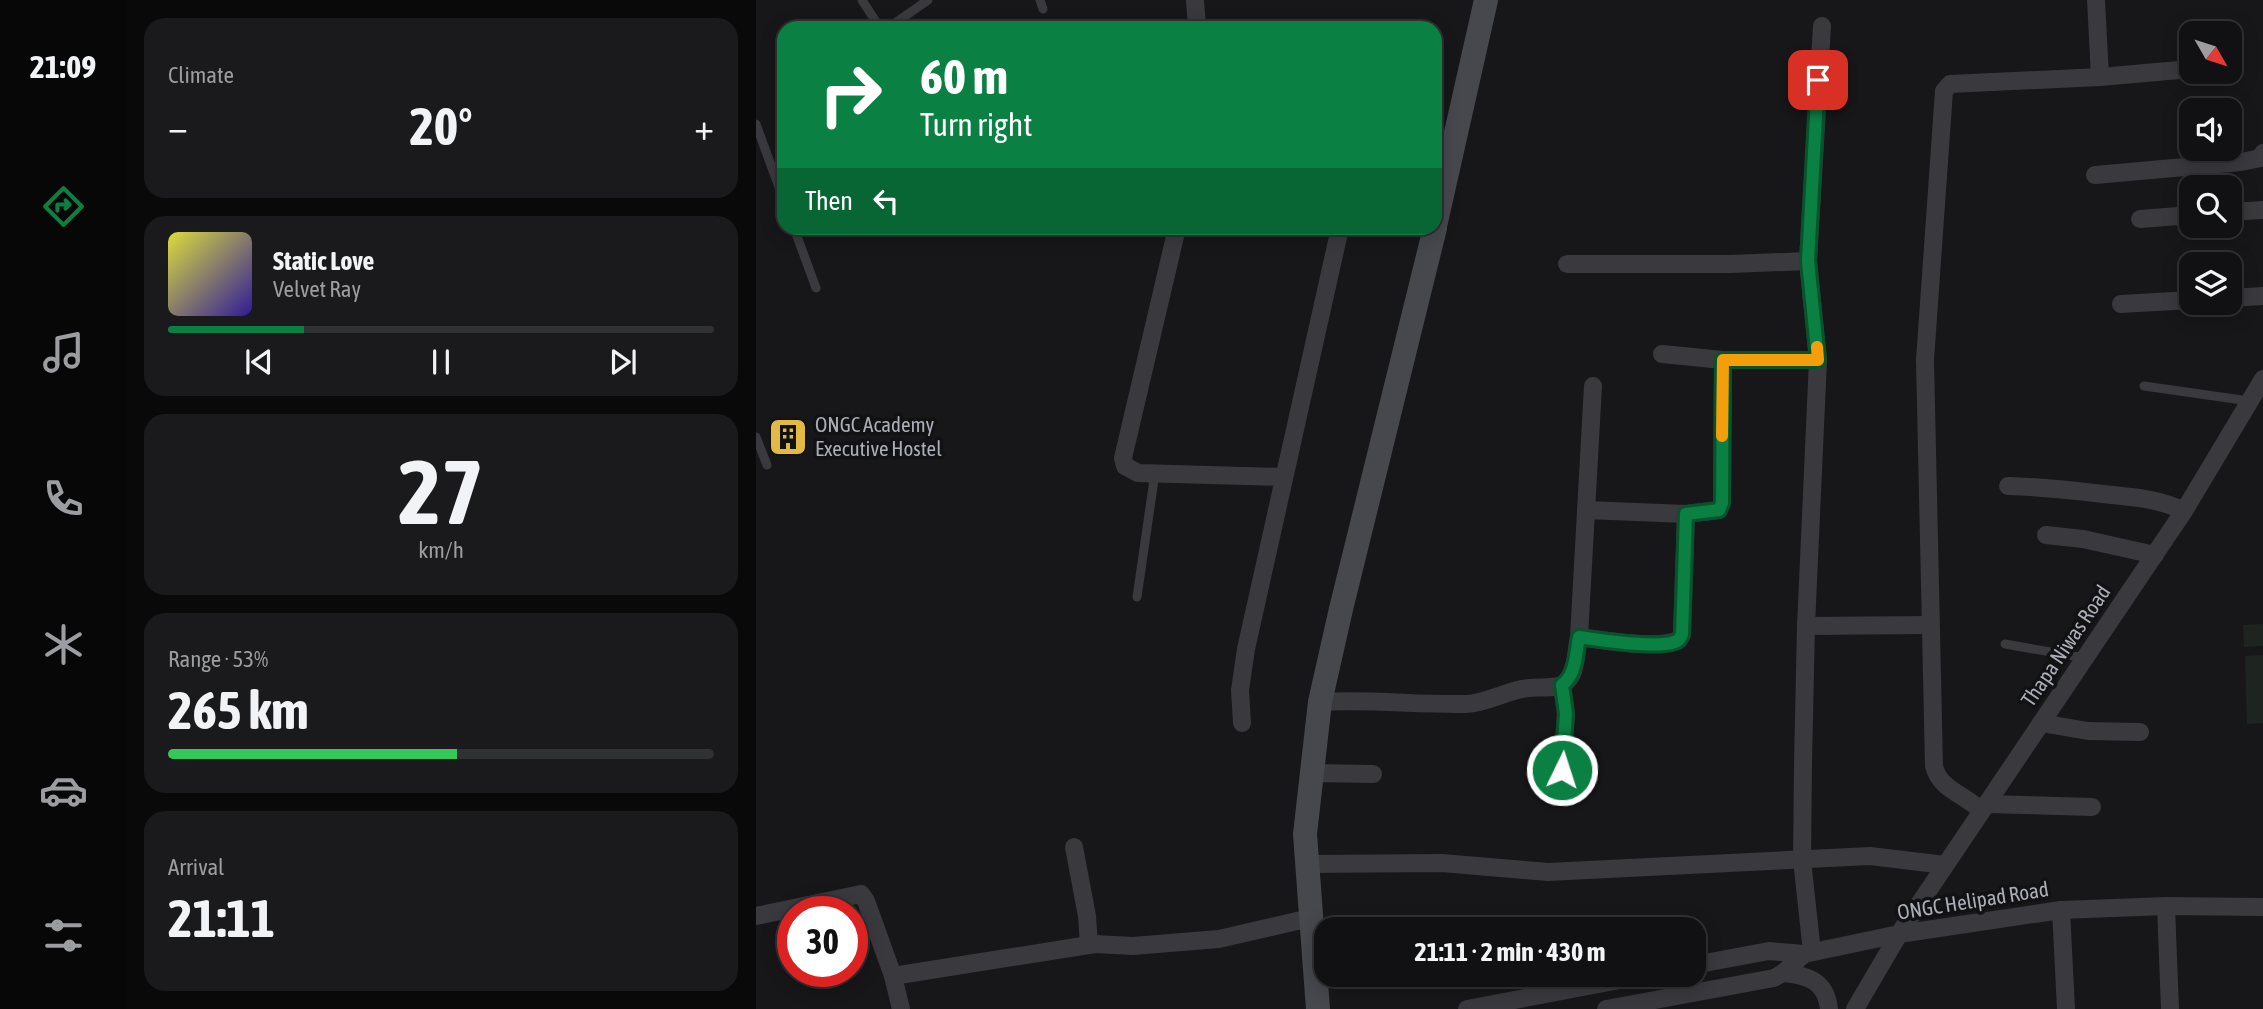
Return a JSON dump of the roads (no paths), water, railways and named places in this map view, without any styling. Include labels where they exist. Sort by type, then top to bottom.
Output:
[{"type":"street","points":[[1195,0],[1196,21]]},
{"type":"street","points":[[1442,196],[1486,0]]},
{"type":"street","points":[[2096,0],[2100,77]]},
{"type":"street","points":[[1606,1009],[1760,981],[1783,973],[1808,953],[1802,860],[1806,626],[1818,360],[1808,261],[1822,26]]},
{"type":"street","points":[[2092,807],[1984,807],[1945,786],[1936,772],[1929,625],[1925,360],[1944,91],[1950,84],[2100,77],[2179,70]]},
{"type":"street","points":[[2095,175],[2241,162],[2260,158],[2263,153]]},
{"type":"street","points":[[2242,211],[2263,210]]},
{"type":"street","points":[[2140,219],[2179,216]]},
{"type":"street","points":[[1175,235],[1124,458],[1125,466],[1131,471],[1155,473],[1284,477]]},
{"type":"street","points":[[1242,723],[1240,690],[1246,649],[1338,235]]},
{"type":"street","points":[[1318,1009],[1305,834],[1320,702],[1433,235]]},
{"type":"street","points":[[1567,264],[1808,261]]},
{"type":"street","points":[[2242,297],[2263,296]]},
{"type":"street","points":[[2121,304],[2179,301]]},
{"type":"street","points":[[1662,354],[1723,360],[1818,360]]},
{"type":"street","points":[[1586,510],[1686,514],[1719,510],[1722,503],[1723,360]]},
{"type":"street","name":"Thapa Niwas Road","points":[[1855,1009],[1899,934],[1945,864],[2155,555],[2262,382]]},
{"type":"street","points":[[1320,702],[1359,700],[1465,704],[1519,690],[1562,685],[1568,681],[1572,674],[1579,637],[1593,386]]},
{"type":"street","points":[[2008,486],[2044,487],[2141,498],[2171,504],[2184,510]]},
{"type":"street","points":[[1579,637],[1615,642],[1656,643],[1679,640],[1682,634],[1686,514]]},
{"type":"street","points":[[2046,535],[2083,539],[2155,555]]},
{"type":"street","points":[[1806,626],[1929,625]]},
{"type":"street","points":[[1562,685],[1566,714],[1562,770]]},
{"type":"street","points":[[2041,723],[2088,731],[2140,732]]},
{"type":"street","points":[[1311,773],[1373,774]]},
{"type":"street","points":[[1074,847],[1087,916],[1089,945]]},
{"type":"street","points":[[1306,864],[1442,863],[1548,872],[1870,856],[1945,864]]},
{"type":"street","points":[[756,916],[861,894],[866,901],[893,976],[901,1009]]},
{"type":"street","points":[[2166,906],[2170,1009]]},
{"type":"street","name":"ONGC Helipad Road","points":[[1706,963],[1769,951],[1808,953],[1899,934],[2061,910],[2166,906],[2263,907]]},
{"type":"street","points":[[2061,910],[2066,1009]]},
{"type":"street","points":[[893,976],[1089,945],[1133,946],[1219,939],[1310,918]]},
{"type":"street","points":[[1783,973],[1803,975],[1818,983],[1828,999],[1829,1009]]},
{"type":"street","points":[[1467,1009],[1583,987]]},
{"type":"lane","points":[[862,0],[876,21]]},
{"type":"lane","points":[[898,21],[928,0]]},
{"type":"lane","points":[[756,124],[758,138],[777,184]]},
{"type":"lane","points":[[797,235],[816,288]]},
{"type":"lane","points":[[2144,386],[2249,401]]},
{"type":"lane","points":[[756,437],[767,465]]},
{"type":"lane","points":[[1137,597],[1155,473]]},
{"type":"lane","points":[[2005,644],[2085,659]]},
{"type":"place","name":"ONGC Academy Executive Hostel","points":[[788,437]]}]
